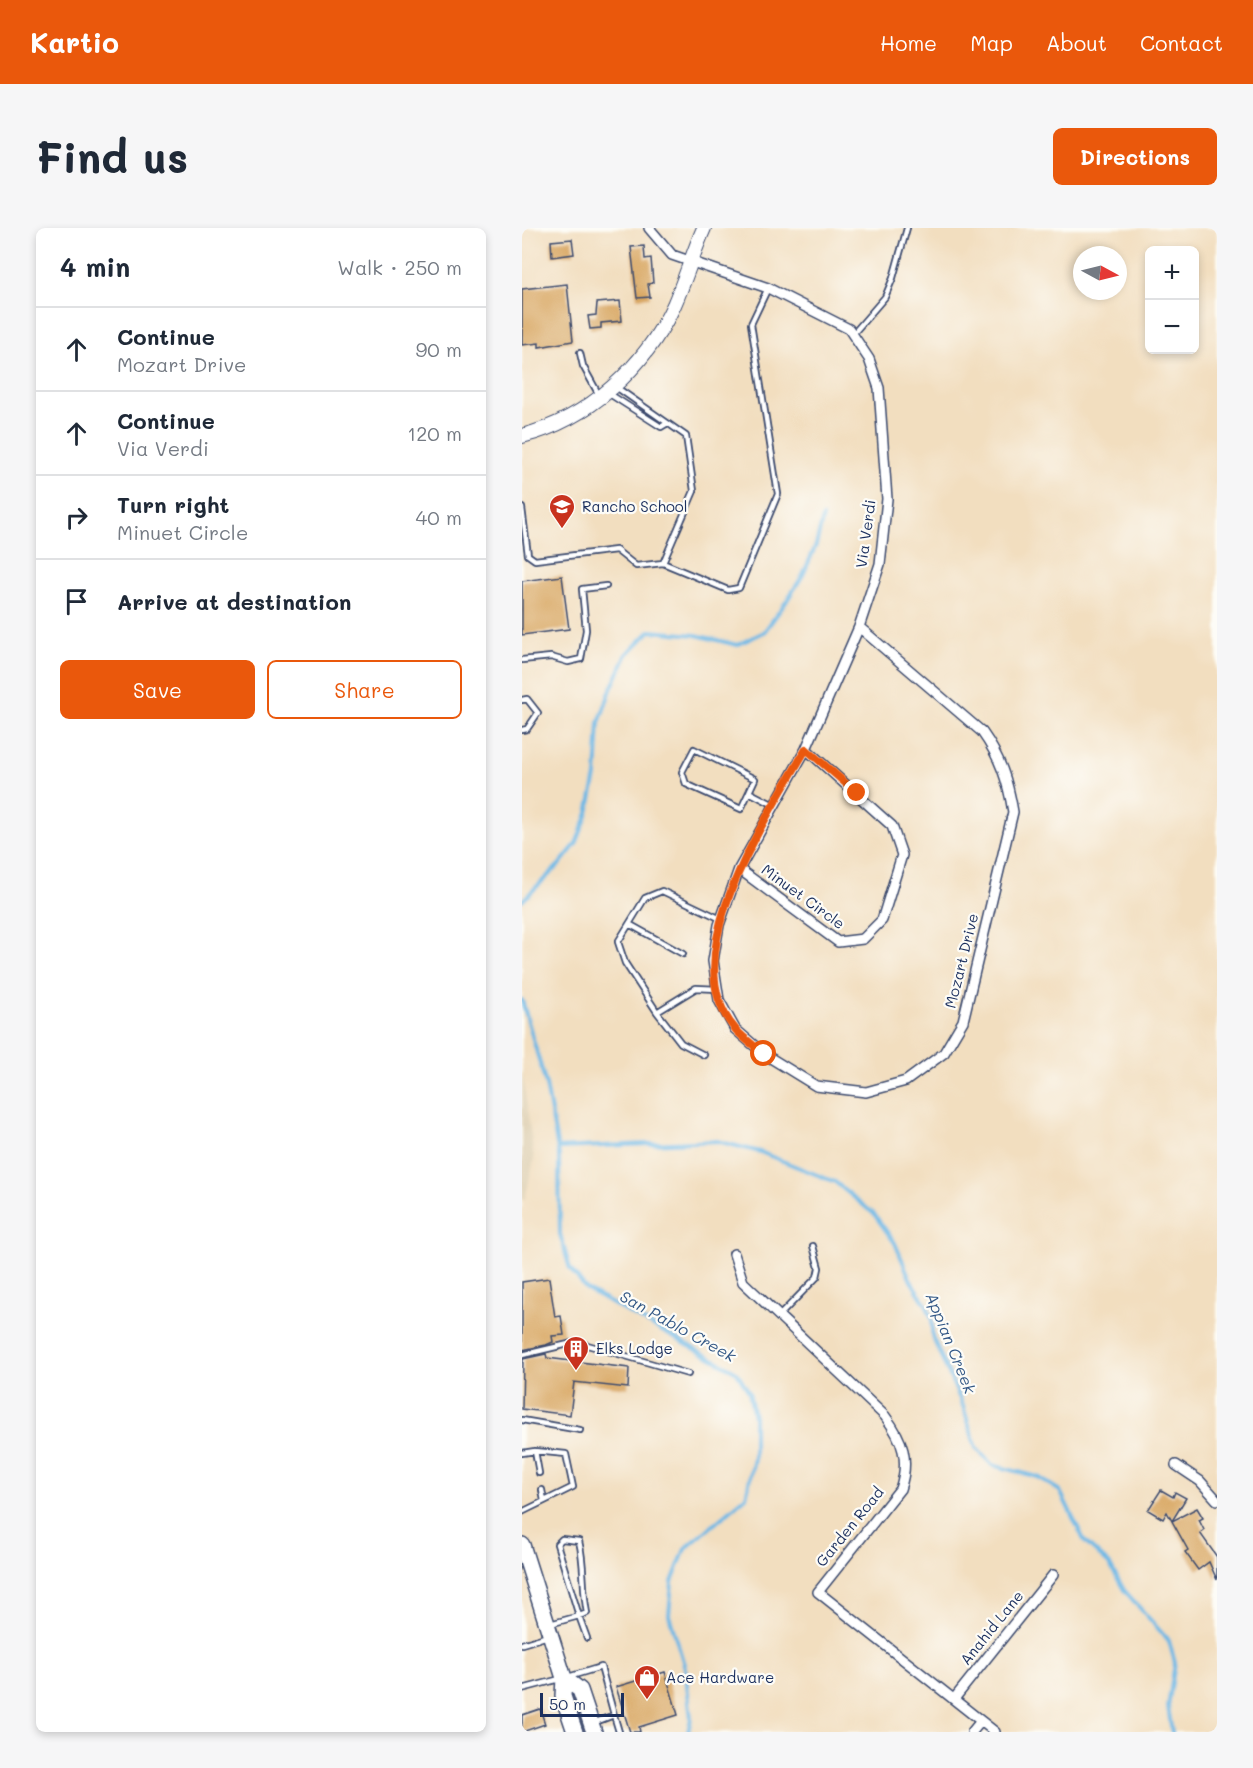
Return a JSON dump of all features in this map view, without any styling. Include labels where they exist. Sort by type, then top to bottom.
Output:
[{"type":"main road","points":[[522,436],[573,416],[608,392],[638,362],[658,335],[674,305],[704,228]]},
{"type":"main road","points":[[523,1551],[564,1678],[563,1696],[571,1731]]},
{"type":"main road","points":[[564,1678],[580,1690],[593,1728]]},
{"type":"street","name":"Via Verdi","points":[[649,228],[672,255],[768,288],[849,329],[869,359],[879,388],[887,499],[880,564],[859,627],[806,749],[739,869],[720,922]]},
{"type":"street","name":"Mozart Drive","points":[[720,922],[713,961],[719,1000],[735,1029],[764,1054],[816,1086],[866,1092],[906,1081],[944,1053],[963,1021],[1013,812],[1008,782],[996,751],[982,732],[859,627]]},
{"type":"street","name":"Minuet Circle","points":[[739,869],[838,942],[863,939],[882,920],[902,855],[892,826],[806,749]]},
{"type":"street","name":"Garden Road","points":[[734,1254],[743,1282],[885,1416],[902,1442],[906,1457],[905,1473],[900,1489],[818,1592],[995,1732]]},
{"type":"street","points":[[1176,1465],[1200,1481],[1217,1500]]},
{"type":"street","name":"Anahid Lane","points":[[954,1699],[1053,1575]]},
{"type":"street","points":[[972,1732],[981,1721]]},
{"type":"lane","points":[[853,334],[885,297],[893,278],[907,228]]},
{"type":"lane","points":[[522,508],[528,555],[535,561],[616,550],[636,566],[663,563],[728,590],[739,588],[778,494],[751,324],[768,288]]},
{"type":"lane","points":[[580,353],[583,366],[608,392],[661,427],[666,424]]},
{"type":"lane","points":[[608,392],[665,419],[666,424],[686,436],[694,490],[663,563]]},
{"type":"lane","points":[[522,660],[550,657],[567,662],[581,659],[586,630],[582,589],[606,586]]},
{"type":"lane","points":[[522,700],[527,699],[538,713],[527,729],[522,730]]},
{"type":"lane","points":[[694,749],[755,779],[749,792],[741,809],[686,784],[682,772],[694,749]]},
{"type":"lane","points":[[749,792],[774,805]]},
{"type":"lane","points":[[704,1055],[681,1042],[657,1012],[625,963],[618,942],[645,898],[662,891],[720,922]]},
{"type":"lane","points":[[629,924],[683,954]]},
{"type":"lane","points":[[657,1012],[696,988],[718,989]]},
{"type":"lane","points":[[778,1316],[817,1277],[819,1271],[813,1246]]},
{"type":"lane","points":[[522,1355],[577,1342],[688,1374]]},
{"type":"lane","points":[[522,1420],[579,1430]]},
{"type":"lane","points":[[536,1451],[539,1473]]},
{"type":"lane","points":[[522,1453],[536,1451],[566,1454],[573,1487],[522,1512]]},
{"type":"lane","points":[[542,1490],[544,1501]]},
{"type":"lane","points":[[522,1644],[549,1630],[579,1616],[587,1613],[582,1589],[584,1563],[579,1541],[562,1539],[556,1544],[579,1616],[587,1638]]},
{"type":"lane","points":[[522,1689],[601,1667],[619,1732]]},
{"type":"lane","points":[[593,1728],[614,1715]]},
{"type":"shaded area","points":[[522,1069],[534,1159],[525,1199],[522,1199]]},
{"type":"building","points":[[572,239],[574,254],[552,257],[551,241]]},
{"type":"building","points":[[644,246],[645,259],[651,258],[653,283],[648,284],[650,297],[637,298],[631,247]]},
{"type":"building","points":[[567,284],[573,341],[539,347],[539,343],[522,345],[522,289]]},
{"type":"building","points":[[620,301],[622,321],[601,323],[601,328],[590,329],[588,316],[596,315],[597,303]]},
{"type":"building","points":[[562,576],[569,629],[522,635],[522,581]]},
{"type":"building","points":[[549,1278],[555,1317],[561,1316],[564,1335],[552,1336],[553,1342],[546,1345],[522,1350],[522,1282]]},
{"type":"building","points":[[546,1354],[547,1358],[629,1368],[628,1388],[574,1382],[570,1415],[522,1409],[523,1359]]},
{"type":"building","points":[[1161,1490],[1173,1497],[1175,1492],[1186,1498],[1172,1521],[1167,1512],[1163,1519],[1148,1510]]},
{"type":"building","points":[[1197,1508],[1203,1518],[1199,1520],[1204,1530],[1200,1533],[1217,1557],[1217,1580],[1209,1562],[1198,1570],[1185,1552],[1188,1550],[1172,1521]]},
{"type":"building","name":"Ace Hardware","points":[[665,1672],[678,1715],[639,1727],[640,1732],[630,1732],[616,1687]]},
{"type":"building","points":[[540,1709],[545,1724],[522,1732],[522,1715]]},
{"type":"waterway","name":"San Pablo Creek","points":[[522,901],[560,864],[576,844],[588,813],[596,776],[599,723],[627,654],[650,631],[696,635],[737,645],[764,632],[803,575],[816,545],[823,517]]},
{"type":"waterway","name":"San Pablo Creek","points":[[522,1000],[546,1085],[559,1155],[560,1234],[570,1269],[587,1290],[737,1372],[749,1392],[754,1417],[754,1458],[746,1497],[685,1549],[672,1582],[669,1615],[685,1668],[691,1718],[688,1732]]},
{"type":"waterway","name":"Appian Creek","points":[[558,1148],[717,1141],[760,1152],[835,1182],[874,1214],[895,1243],[911,1281],[927,1306],[932,1320],[932,1336],[963,1406],[976,1448],[992,1465],[1038,1477],[1060,1491],[1085,1542],[1110,1565],[1124,1590],[1169,1641],[1175,1663],[1168,1707],[1172,1732]]},
{"type":"place","name":"Rancho School","points":[[562,530]]},
{"type":"place","name":"Elks Lodge","points":[[576,1372]]},
{"type":"place","name":"Ace Hardware","points":[[647,1701]]},
{"type":"route","points":[[764,1054],[735,1029],[719,1000],[713,961],[719,925],[739,869],[806,749],[857,793]]}]
